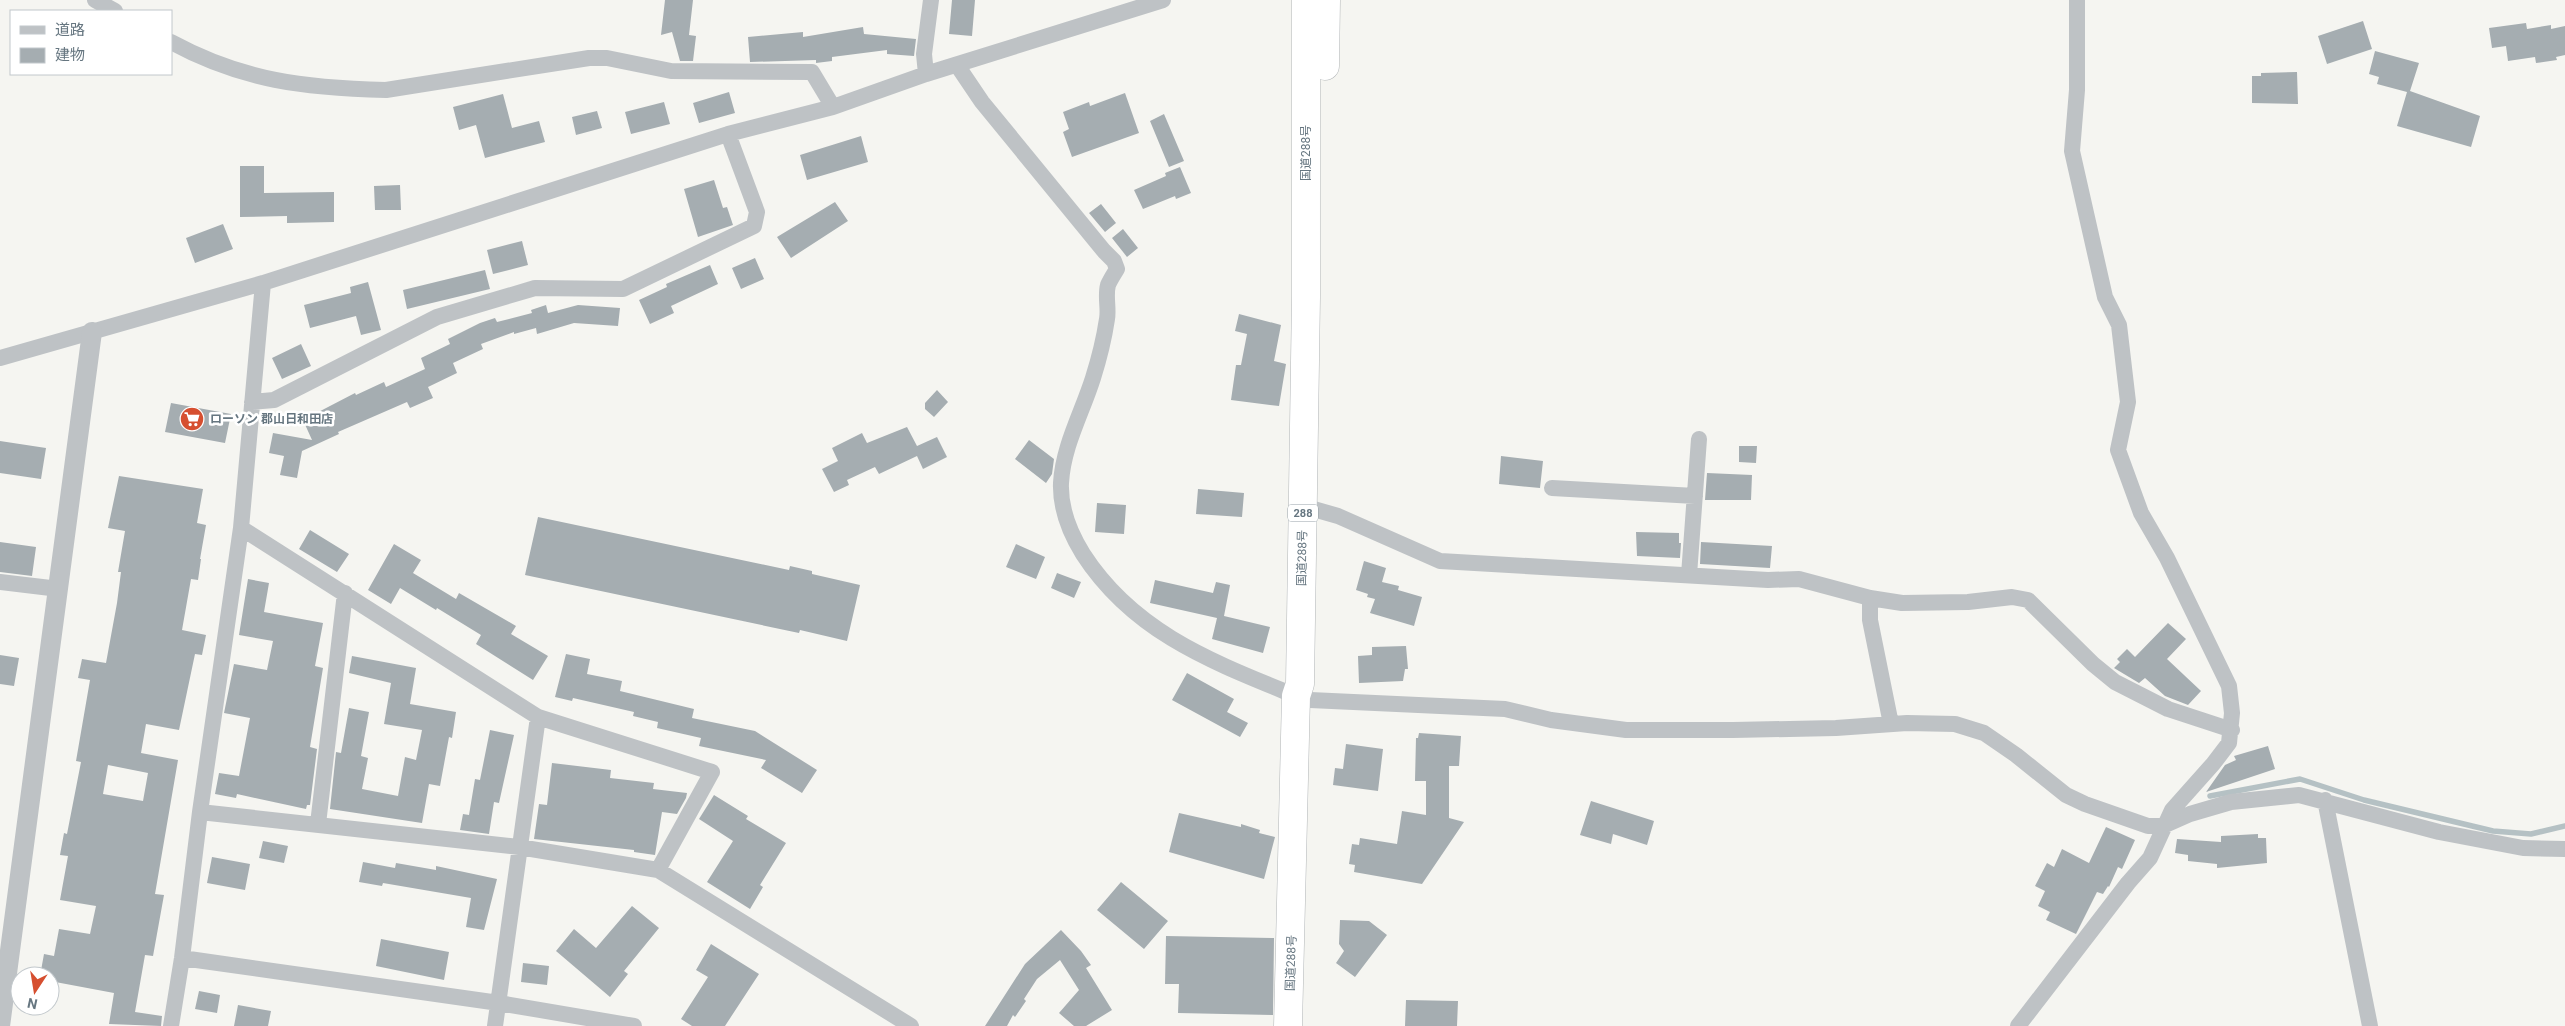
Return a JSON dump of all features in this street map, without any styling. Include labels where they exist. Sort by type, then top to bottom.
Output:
[{"type":"highway","name":"国道288号","points":[[1306,0],[1308,507]]},
{"type":"highway","name":"国道288号","points":[[1288,1026],[1303,698],[1326,0]]},
{"type":"highway","name":"国道288号","points":[[1301,1026],[1306,942],[1303,698]]},
{"type":"street","points":[[95,0],[113,10]]},
{"type":"street","points":[[926,74],[924,54],[931,0]]},
{"type":"street","points":[[0,358],[262,283],[728,134],[833,107],[926,74],[1163,0]]},
{"type":"street","points":[[2018,1026],[2128,883],[2150,858],[2163,826],[2172,810],[2229,743],[2232,730],[2232,698],[2229,686],[2167,558],[2141,513],[2118,450],[2128,402],[2119,325],[2104,298],[2072,151],[2077,90],[2077,0]]},
{"type":"street","points":[[172,43],[198,56],[245,74],[291,84],[354,89],[395,88],[589,58],[606,58],[671,71],[812,72],[833,107]]},
{"type":"street","points":[[957,65],[982,102],[1114,261],[1117,269],[1108,285],[1108,317],[1093,379],[1076,421],[1061,480],[1061,495],[1072,534],[1112,593],[1133,613],[1154,628],[1235,671],[1303,698],[1504,709],[1559,721],[1626,730],[1836,728],[1891,724],[1949,724],[1967,726],[1984,733],[2016,755],[2066,795],[2148,826],[2163,826],[2190,814],[2231,802],[2299,795],[2325,800],[2381,819],[2439,832],[2522,848],[2565,849]]},
{"type":"street","points":[[252,402],[274,400],[437,318],[535,288],[624,289],[754,226],[757,212],[728,134]]},
{"type":"street","points":[[170,1026],[182,958],[200,812],[242,528],[262,283]]},
{"type":"street","points":[[0,1026],[92,332]]},
{"type":"street","points":[[1689,575],[1699,439]]},
{"type":"street","points":[[1552,488],[1695,496]]},
{"type":"street","points":[[1308,507],[1440,561],[1768,580],[1799,579],[1870,598],[1919,603],[1968,602],[2012,597],[2028,600],[2093,664],[2115,682],[2168,709],[2232,730]]},
{"type":"street","points":[[242,528],[538,717],[712,772],[658,870]]},
{"type":"street","points":[[0,582],[59,589]]},
{"type":"street","points":[[318,824],[346,593]]},
{"type":"street","points":[[1870,598],[1870,620],[1891,724]]},
{"type":"street","points":[[495,1026],[538,717]]},
{"type":"street","points":[[2325,800],[2370,1026]]},
{"type":"street","points":[[200,812],[519,847],[658,870],[911,1026]]},
{"type":"street","points":[[182,958],[499,1003],[634,1026]]},
{"type":"building","points":[[665,0],[693,0],[689,35],[696,36],[693,61],[680,61],[672,32],[661,35]]},
{"type":"building","points":[[952,0],[975,0],[972,36],[949,34]]},
{"type":"building","points":[[2363,21],[2372,49],[2327,64],[2318,36]]},
{"type":"building","points":[[2526,23],[2527,29],[2551,25],[2551,29],[2565,26],[2565,55],[2556,57],[2557,60],[2536,63],[2535,57],[2508,61],[2506,46],[2492,48],[2489,28]]},
{"type":"building","points":[[863,27],[864,34],[916,39],[914,56],[887,54],[887,50],[832,57],[832,61],[816,63],[816,60],[750,62],[748,37],[803,32],[803,37]]},
{"type":"building","points":[[2375,51],[2419,63],[2410,91],[2480,116],[2471,147],[2397,126],[2407,92],[2377,84],[2379,77],[2369,74]]},
{"type":"building","points":[[2297,72],[2298,104],[2252,103],[2252,76],[2261,76],[2261,73]]},
{"type":"building","points":[[729,92],[735,113],[699,123],[693,103]]},
{"type":"building","points":[[1125,93],[1139,133],[1072,157],[1063,132],[1069,129],[1063,112],[1089,102],[1090,106]]},
{"type":"building","points":[[503,94],[512,128],[539,121],[545,142],[485,158],[476,125],[459,130],[453,107]]},
{"type":"building","points":[[664,102],[670,124],[631,134],[625,112]]},
{"type":"building","points":[[597,111],[602,128],[576,135],[572,117]]},
{"type":"building","points":[[1164,114],[1184,161],[1169,167],[1150,121]]},
{"type":"building","points":[[861,136],[868,162],[807,180],[800,155]]},
{"type":"building","points":[[240,166],[264,166],[264,193],[334,192],[334,222],[287,223],[287,216],[240,217]]},
{"type":"building","points":[[1180,167],[1191,193],[1176,199],[1175,196],[1143,209],[1134,190],[1166,176],[1165,173]]},
{"type":"building","points":[[714,180],[723,208],[727,207],[733,225],[698,237],[684,189]]},
{"type":"building","points":[[400,185],[401,210],[375,210],[374,186]]},
{"type":"building","points":[[835,202],[848,221],[791,258],[777,237]]},
{"type":"building","points":[[1101,204],[1116,223],[1105,232],[1089,213]]},
{"type":"building","points":[[223,224],[233,249],[195,263],[186,238]]},
{"type":"building","points":[[1123,229],[1138,248],[1127,257],[1112,238]]},
{"type":"building","points":[[522,241],[528,265],[493,274],[487,250]]},
{"type":"building","points":[[755,258],[764,279],[741,289],[732,268]]},
{"type":"building","points":[[710,265],[718,284],[671,306],[674,313],[650,324],[639,300],[667,287],[666,284]]},
{"type":"building","points":[[485,270],[490,289],[407,309],[403,290]]},
{"type":"building","points":[[368,282],[381,330],[361,335],[356,316],[310,328],[304,305],[351,293],[350,287]]},
{"type":"building","points":[[546,305],[548,313],[578,305],[620,308],[618,326],[574,323],[537,334],[536,328],[514,334],[514,332],[481,344],[483,349],[453,363],[457,373],[428,387],[433,398],[410,408],[407,402],[338,432],[339,434],[302,451],[297,478],[280,475],[284,456],[269,453],[273,433],[312,440],[303,420],[355,393],[356,395],[384,382],[386,387],[425,369],[421,358],[450,344],[448,339],[480,323],[495,318],[497,322],[532,313],[531,310]]},
{"type":"building","points":[[1239,314],[1281,325],[1274,361],[1286,364],[1279,406],[1231,400],[1236,365],[1241,365],[1247,334],[1235,331]]},
{"type":"building","points":[[301,344],[311,366],[282,379],[272,358]]},
{"type":"building","points":[[937,390],[948,402],[934,417],[925,409],[925,403]]},
{"type":"building","points":[[171,403],[231,414],[225,443],[165,432]]},
{"type":"building","points":[[907,427],[917,446],[937,437],[947,457],[923,469],[917,456],[879,474],[875,467],[847,480],[849,485],[834,492],[822,469],[838,461],[832,448],[862,433],[867,443]]},
{"type":"building","points":[[1029,440],[1054,459],[1052,474],[1046,483],[1015,459]]},
{"type":"building","points":[[0,441],[46,448],[41,479],[0,473]]},
{"type":"building","points":[[1739,446],[1757,446],[1756,463],[1739,462]]},
{"type":"building","points":[[1501,456],[1543,461],[1540,488],[1499,484]]},
{"type":"building","points":[[1707,473],[1752,475],[1751,500],[1705,500]]},
{"type":"building","points":[[119,476],[203,489],[197,523],[206,525],[198,580],[191,579],[182,630],[206,635],[202,655],[195,654],[179,730],[146,724],[141,753],[178,760],[155,894],[164,895],[153,956],[145,955],[135,1012],[162,1016],[161,1026],[109,1024],[114,993],[60,983],[60,966],[42,966],[44,954],[54,956],[59,929],[90,934],[96,906],[60,900],[68,856],[60,855],[64,833],[67,834],[81,762],[76,761],[90,680],[78,678],[82,659],[106,663],[117,603],[121,572],[118,572],[125,531],[108,528]],"holes":[[[108,765],[148,773],[143,801],[103,794]]]},
{"type":"building","points":[[1198,489],[1244,493],[1242,517],[1196,514]]},
{"type":"building","points":[[1097,503],[1126,505],[1124,534],[1095,532]]},
{"type":"building","points":[[538,517],[789,570],[790,566],[812,571],[812,574],[860,585],[847,641],[800,630],[799,633],[525,575]]},
{"type":"building","points":[[310,530],[349,554],[337,572],[299,549]]},
{"type":"building","points":[[1636,532],[1679,533],[1679,543],[1681,543],[1680,558],[1637,556]]},
{"type":"building","points":[[0,542],[36,547],[32,576],[0,572]]},
{"type":"building","points":[[1701,542],[1772,546],[1770,568],[1700,564]]},
{"type":"building","points":[[394,544],[421,560],[413,573],[456,599],[459,593],[516,626],[511,634],[548,656],[533,680],[476,644],[481,635],[437,608],[436,610],[400,588],[391,604],[368,590]]},
{"type":"building","points":[[1016,544],[1045,557],[1036,579],[1006,567]]},
{"type":"building","points":[[1364,561],[1386,568],[1382,582],[1399,586],[1398,590],[1422,597],[1414,626],[1370,613],[1375,599],[1367,597],[1368,594],[1356,590]]},
{"type":"building","points":[[1057,573],[1081,582],[1074,598],[1051,588]]},
{"type":"building","points":[[248,579],[269,583],[264,612],[323,623],[315,666],[323,668],[310,747],[317,749],[310,805],[307,805],[306,809],[237,794],[236,798],[215,794],[219,773],[239,776],[250,718],[224,713],[234,664],[267,670],[273,641],[239,635]]},
{"type":"building","points":[[1155,580],[1213,593],[1216,582],[1230,585],[1224,616],[1270,627],[1263,653],[1212,639],[1217,618],[1150,603]]},
{"type":"building","points":[[2168,623],[2186,639],[2167,659],[2201,691],[2188,705],[2165,696],[2145,678],[2139,683],[2114,668],[2120,662],[2117,659],[2127,649],[2135,657]]},
{"type":"building","points":[[1406,646],[1408,669],[1405,669],[1403,681],[1359,683],[1358,656],[1372,655],[1372,647]]},
{"type":"building","points":[[566,654],[590,659],[587,674],[622,681],[620,691],[694,709],[692,718],[755,731],[817,770],[802,793],[761,768],[766,760],[699,746],[701,738],[657,728],[658,722],[633,716],[634,712],[573,698],[572,701],[555,697]]},
{"type":"building","points":[[0,655],[19,658],[14,686],[0,684]]},
{"type":"building","points":[[352,656],[416,668],[410,704],[456,712],[452,738],[449,737],[440,786],[429,784],[422,823],[330,809],[336,752],[341,753],[349,708],[369,712],[361,756],[368,758],[362,789],[398,796],[405,757],[416,760],[422,730],[384,724],[391,683],[349,673]]},
{"type":"building","points":[[1187,673],[1234,699],[1227,712],[1248,723],[1240,737],[1172,700]]},
{"type":"building","points":[[490,730],[514,735],[499,803],[494,802],[489,834],[460,830],[463,814],[469,815],[475,779],[480,780]]},
{"type":"building","points":[[1419,733],[1461,736],[1459,766],[1449,766],[1449,818],[1464,822],[1422,884],[1354,872],[1355,865],[1349,864],[1352,844],[1359,845],[1360,838],[1397,844],[1402,811],[1426,815],[1426,781],[1415,781],[1416,738],[1418,738]]},
{"type":"building","points":[[1346,744],[1383,749],[1378,791],[1333,785],[1335,768],[1343,769]]},
{"type":"building","points":[[2268,746],[2275,769],[2206,792],[2225,765],[2236,760],[2234,756]]},
{"type":"building","points":[[552,763],[611,770],[610,778],[654,783],[653,789],[687,793],[686,798],[677,814],[662,812],[655,855],[634,852],[634,850],[534,839],[539,804],[547,805]]},
{"type":"building","points":[[714,795],[748,816],[746,819],[786,843],[760,885],[763,887],[750,909],[707,882],[733,841],[699,819]]},
{"type":"building","points":[[1591,801],[1654,821],[1647,845],[1613,834],[1611,844],[1580,835]]},
{"type":"building","points":[[1179,813],[1241,827],[1241,824],[1260,830],[1259,833],[1275,837],[1264,879],[1169,852]]},
{"type":"building","points":[[2106,827],[2135,840],[2122,869],[2118,867],[2109,887],[2103,894],[2097,892],[2076,934],[2046,920],[2050,912],[2038,906],[2045,891],[2035,886],[2047,863],[2054,867],[2062,849],[2089,863]]},
{"type":"building","points":[[2258,834],[2258,838],[2266,838],[2267,863],[2217,868],[2217,864],[2188,861],[2188,855],[2175,853],[2177,839],[2221,842],[2221,836]]},
{"type":"building","points":[[263,841],[288,846],[284,863],[259,858]]},
{"type":"building","points":[[212,857],[250,864],[245,890],[207,883]]},
{"type":"building","points":[[363,862],[395,868],[396,863],[436,870],[436,866],[497,879],[484,930],[466,927],[471,898],[383,883],[382,886],[359,882]]},
{"type":"building","points":[[1121,882],[1168,921],[1144,949],[1097,910]]},
{"type":"building","points":[[632,906],[659,928],[624,971],[628,974],[610,997],[556,951],[574,929],[596,948]]},
{"type":"building","points":[[1340,920],[1369,921],[1387,935],[1355,977],[1336,963],[1344,951],[1339,944]]},
{"type":"building","points":[[1061,930],[1081,951],[1091,965],[1086,968],[1112,1010],[1086,1026],[1074,1026],[1059,1013],[1079,990],[1060,960],[1037,979],[1024,999],[1026,1001],[1015,1017],[1013,1015],[1007,1026],[985,1026],[1025,964]]},
{"type":"building","points":[[1166,936],[1274,938],[1273,1015],[1178,1013],[1179,984],[1165,984]]},
{"type":"building","points":[[381,939],[449,952],[444,980],[376,966]]},
{"type":"building","points":[[711,944],[759,974],[725,1026],[692,1026],[681,1019],[708,977],[696,970]]},
{"type":"building","points":[[523,963],[549,966],[547,985],[521,982]]},
{"type":"building","points":[[199,991],[220,995],[217,1013],[195,1009]]},
{"type":"building","points":[[1406,1000],[1458,1001],[1457,1026],[1405,1026]]},
{"type":"building","points":[[238,1005],[271,1011],[268,1026],[234,1026]]},
{"type":"waterway","points":[[2210,796],[2300,779],[2364,800],[2493,831],[2531,834],[2565,826]]},
{"type":"place","name":"ローソン 郡山日和田店","points":[[192,419]]}]
